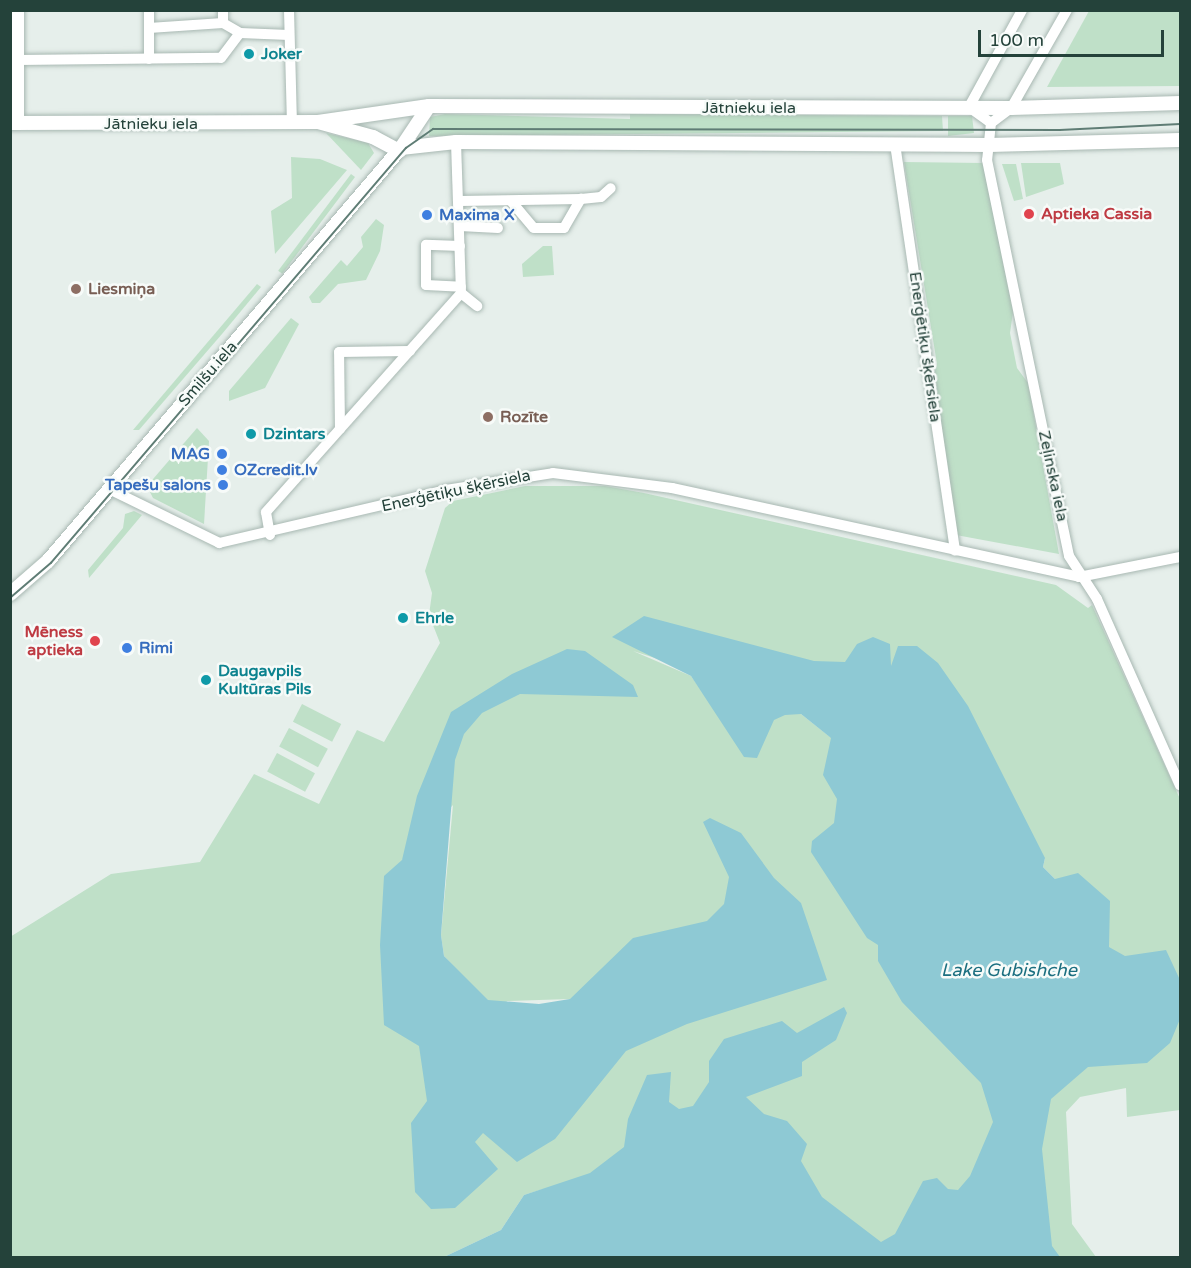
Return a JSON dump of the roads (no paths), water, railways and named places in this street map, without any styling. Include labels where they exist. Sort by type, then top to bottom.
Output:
[{"type":"street","points":[[14,123],[18,60],[17,10]]},
{"type":"street","points":[[149,10],[149,59]]},
{"type":"street","points":[[223,10],[223,23]]},
{"type":"street","points":[[289,10],[292,122]]},
{"type":"street","points":[[1022,10],[969,107],[991,123],[1011,108],[1067,10]]},
{"type":"street","points":[[149,28],[223,23],[240,33],[289,35]]},
{"type":"street","points":[[18,60],[221,58],[240,33]]},
{"type":"street","name":"Jātnieku iela","points":[[14,123],[318,122],[429,106],[1011,108],[1180,103]]},
{"type":"street","name":"Smilšu iela","points":[[10,594],[38,572],[400,150],[429,106]]},
{"type":"street","name":"Jātnieku iela","points":[[318,122],[373,137],[400,150]]},
{"type":"street","name":"Zeļinska iela","points":[[991,123],[988,145],[1064,529],[1079,577],[1097,599],[1180,785]]},
{"type":"street","points":[[400,150],[456,142],[988,145],[1180,140]]},
{"type":"street","points":[[270,535],[266,512],[410,351],[461,290],[460,201],[455,183],[456,142]]},
{"type":"street","name":"Enerģētiķu šķērsiela","points":[[895,144],[955,551]]},
{"type":"street","points":[[460,201],[581,199],[601,197],[611,188]]},
{"type":"street","points":[[511,201],[534,228],[564,228],[581,199]]},
{"type":"street","points":[[460,226],[498,228]]},
{"type":"street","points":[[460,246],[426,245],[426,285],[461,290],[477,306]]},
{"type":"street","points":[[340,429],[339,352],[410,351]]},
{"type":"street","name":"Enerģētiķu šķērsiela","points":[[109,489],[219,543],[270,535],[446,490],[553,472],[651,484],[1079,577]]},
{"type":"street","points":[[1079,577],[1180,557]]},
{"type":"water","name":"Lake Gubishche","points":[[644,616],[814,661],[845,662],[857,644],[873,637],[890,644],[891,666],[898,646],[917,646],[938,663],[968,706],[1045,858],[1043,867],[1055,879],[1078,873],[1110,901],[1109,947],[1125,956],[1166,950],[1180,980],[1180,1019],[1170,1043],[1147,1063],[1088,1067],[1051,1099],[1042,1149],[1052,1246],[1060,1257],[444,1257],[501,1230],[524,1195],[590,1173],[624,1147],[628,1119],[647,1075],[671,1072],[669,1102],[679,1109],[693,1106],[709,1082],[709,1061],[724,1039],[782,1021],[797,1033],[844,1007],[847,1013],[836,1040],[802,1062],[802,1076],[746,1097],[764,1114],[787,1121],[807,1144],[801,1161],[822,1197],[881,1242],[895,1234],[923,1181],[937,1178],[948,1189],[958,1190],[970,1176],[993,1122],[981,1083],[902,1002],[878,961],[878,945],[867,938],[811,852],[812,841],[834,823],[837,799],[823,775],[831,738],[801,714],[785,715],[774,720],[757,758],[744,757],[691,676],[612,637]]},
{"type":"water","points":[[567,649],[585,651],[633,685],[638,697],[520,694],[482,713],[464,734],[455,760],[441,935],[444,956],[488,1000],[539,1004],[570,999],[633,938],[707,921],[724,904],[729,877],[703,822],[710,818],[741,833],[774,878],[801,903],[827,980],[687,1024],[626,1051],[555,1139],[517,1162],[483,1133],[475,1142],[498,1169],[455,1208],[431,1209],[415,1192],[411,1123],[427,1101],[419,1046],[384,1025],[380,945],[384,876],[402,860],[417,796],[451,712],[512,674]]},
{"type":"tram line","points":[[10,598],[51,563],[406,148],[433,129],[1060,130],[1180,124]]},
{"type":"place","name":"Joker","points":[[249,54]]},
{"type":"place","name":"Aptieka Cassia","points":[[1029,214]]},
{"type":"place","name":"Maxima X","points":[[427,215]]},
{"type":"place","name":"Liesmiņa","points":[[76,289]]},
{"type":"place","name":"Rozīte","points":[[488,417]]},
{"type":"place","name":"Dzintars","points":[[251,434]]},
{"type":"place","name":"MAG","points":[[222,454]]},
{"type":"place","name":"OZcredit.lv","points":[[222,470]]},
{"type":"place","name":"Tapešu salons","points":[[223,485]]},
{"type":"place","name":"Ehrle","points":[[403,618]]},
{"type":"place","name":"Mēness aptieka","points":[[95,641]]},
{"type":"place","name":"Rimi","points":[[127,648]]},
{"type":"place","name":"Daugavpils Kultūras Pils","points":[[206,680]]}]
